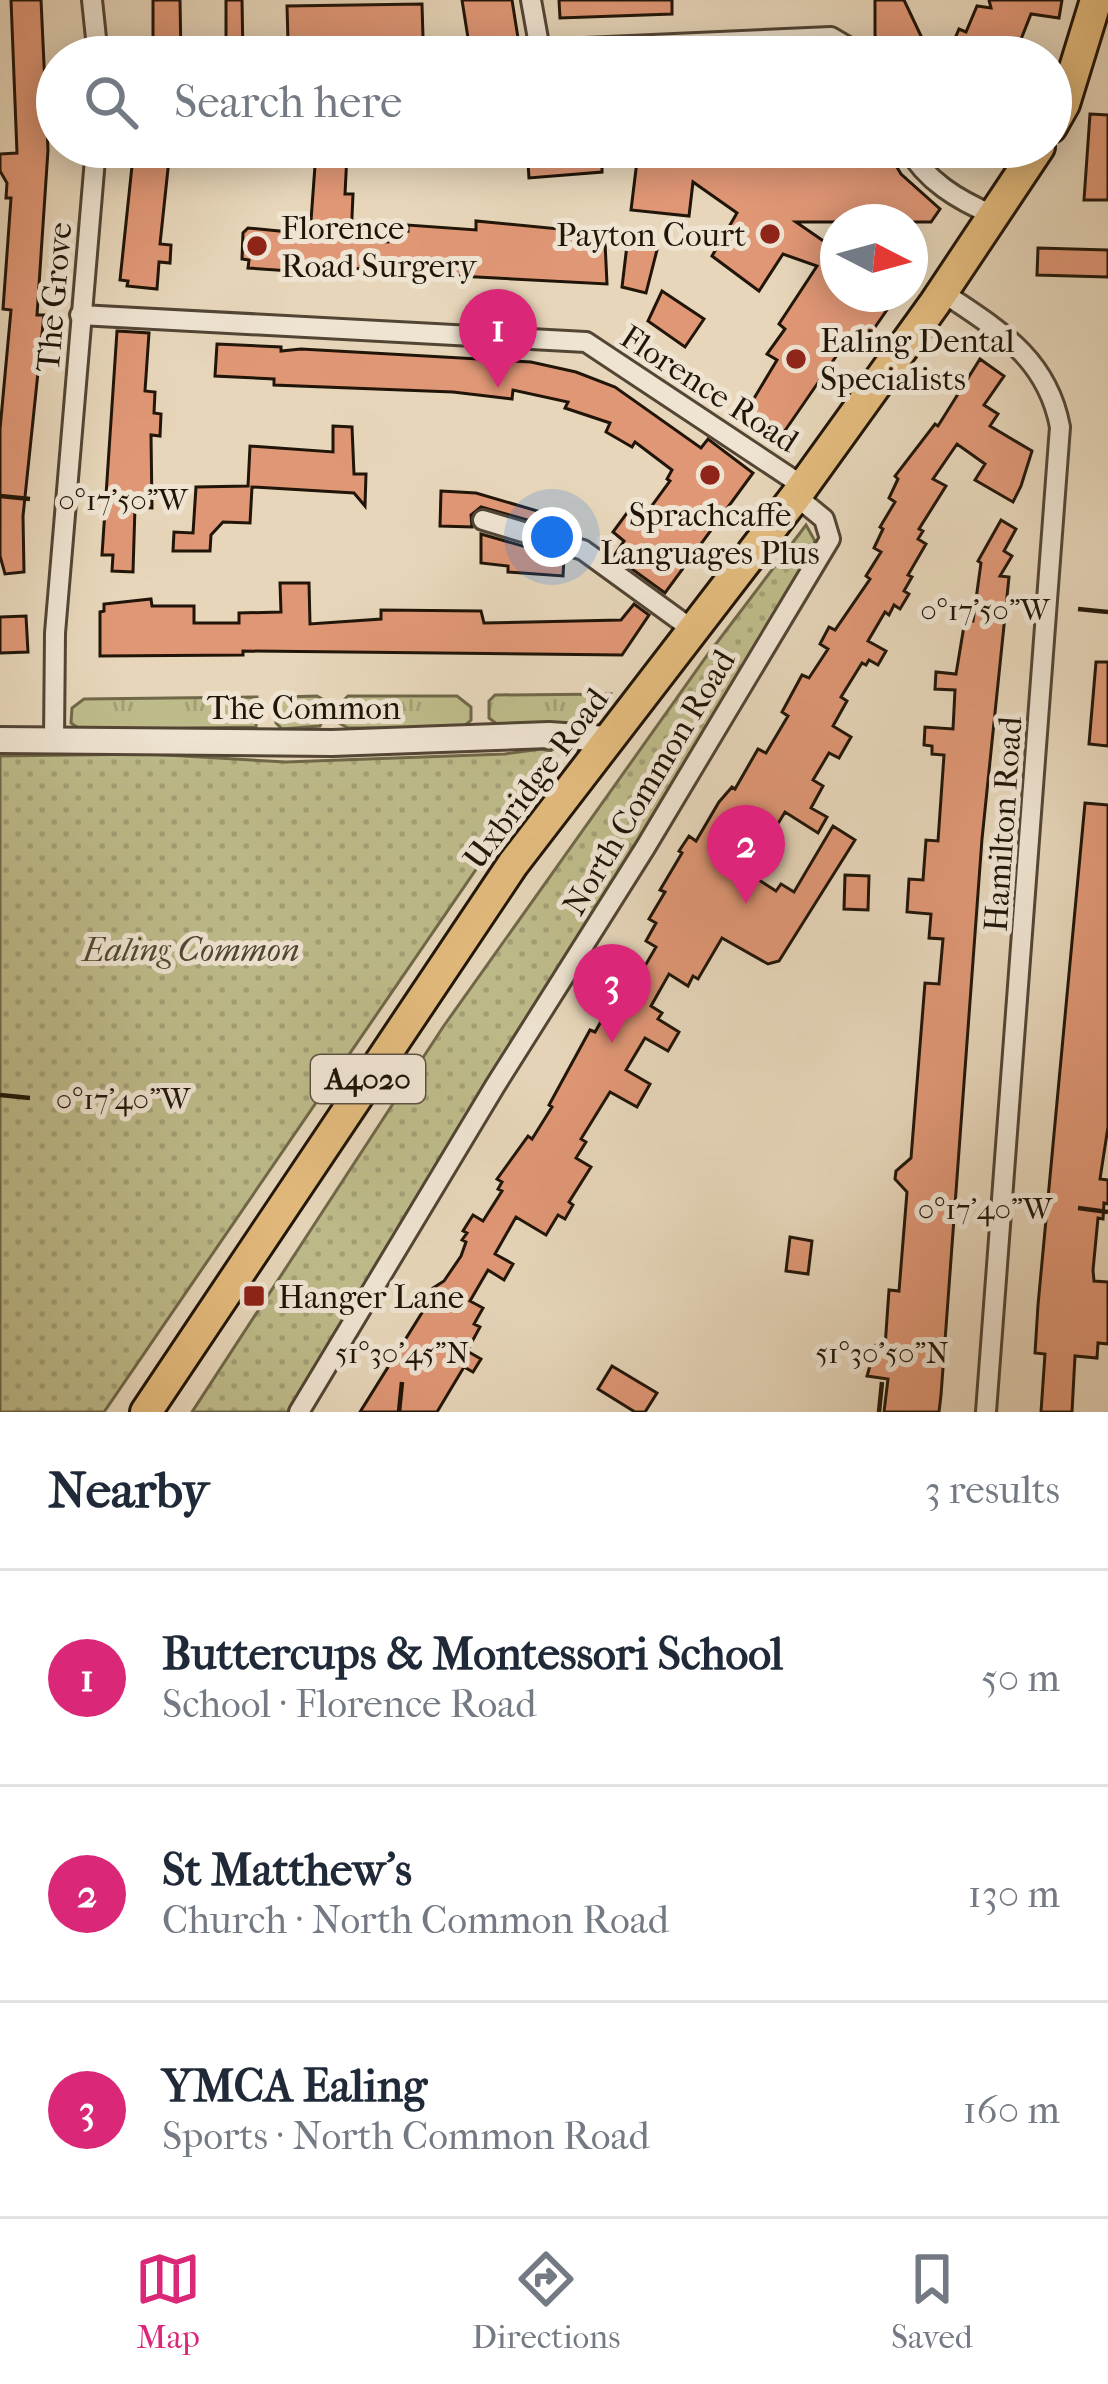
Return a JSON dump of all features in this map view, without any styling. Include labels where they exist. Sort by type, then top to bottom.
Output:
[{"type":"main road","points":[[1072,78],[1096,0]]},
{"type":"main road","name":"A4020","points":[[998,209],[1025,168]]},
{"type":"main road","name":"Uxbridge Road","points":[[146,1412],[513,864],[800,491],[998,209]]},
{"type":"street","points":[[92,0],[96,36]]},
{"type":"street","points":[[531,0],[537,36]]},
{"type":"street","name":"The Grove","points":[[54,739],[55,633],[94,168]]},
{"type":"street","points":[[919,168],[958,199],[998,209]]},
{"type":"street","name":"Hamilton Road","points":[[942,292],[1021,350],[1054,394],[1060,428],[986,1412]]},
{"type":"street","name":"Florence Road","points":[[80,315],[586,342],[800,491]]},
{"type":"street","name":"North Common Road","points":[[299,1412],[830,539],[824,519],[800,491]]},
{"type":"street","points":[[482,520],[583,550],[693,630]]},
{"type":"street","name":"The Common","points":[[0,740],[332,743],[549,735],[608,740]]},
{"type":"green space","points":[[806,525],[815,541],[804,566],[292,1412],[192,1412],[443,1027],[706,657]]},
{"type":"green space","points":[[610,694],[584,726],[502,728],[489,718],[489,701],[495,695]]},
{"type":"green space","points":[[317,696],[327,710],[320,726],[282,729],[276,723],[282,697]]},
{"type":"green space","points":[[348,696],[457,696],[471,707],[471,720],[462,728],[348,728],[339,723],[340,704]]},
{"type":"green space","points":[[257,697],[256,727],[81,730],[71,723],[72,708],[84,699]]},
{"type":"green space","name":"Ealing Common","points":[[551,751],[551,760],[104,1412],[0,1412],[0,756],[149,754],[286,762]]},
{"type":"building","points":[[11,0],[41,0],[43,36],[36,36],[36,168],[47,168],[37,315],[44,315],[23,516],[24,572],[5,574],[0,556],[0,429],[11,310],[3,309],[11,198],[6,198],[0,154],[17,153]]},
{"type":"building","points":[[153,0],[180,0],[181,36],[153,36]]},
{"type":"building","points":[[226,0],[242,0],[243,36],[226,36]]},
{"type":"building","points":[[462,0],[512,0],[518,36],[468,36]]},
{"type":"building","points":[[559,0],[672,0],[672,14],[560,18]]},
{"type":"building","points":[[875,0],[904,0],[921,36],[875,36]]},
{"type":"building","points":[[989,0],[1062,0],[1059,18],[1031,14],[1022,36],[956,36],[959,29],[966,32],[977,6],[991,8]]},
{"type":"building","points":[[422,4],[423,36],[288,36],[287,6]]},
{"type":"building","points":[[1090,114],[1108,115],[1108,200],[1084,200]]},
{"type":"building","points":[[132,168],[168,168],[160,244],[171,245],[170,263],[159,262],[157,289],[127,286],[128,281],[120,280]]},
{"type":"building","points":[[315,168],[346,168],[345,194],[353,194],[351,240],[388,242],[389,229],[408,231],[408,225],[476,230],[476,221],[580,231],[579,239],[605,242],[607,284],[420,274],[363,266],[290,264],[290,271],[248,268],[249,260],[242,259],[243,233],[248,228],[310,234]]},
{"type":"building","points":[[528,168],[602,168],[602,172],[529,178]]},
{"type":"building","points":[[636,168],[897,168],[940,209],[928,222],[928,204],[820,204],[820,222],[796,222],[820,239],[820,312],[885,312],[857,353],[844,345],[782,435],[747,410],[777,360],[767,354],[785,329],[779,324],[817,266],[783,254],[759,291],[712,256],[737,213],[693,182],[689,216],[631,210]]},
{"type":"building","points":[[627,245],[657,250],[646,293],[622,287]]},
{"type":"building","points":[[1038,248],[1108,250],[1108,277],[1037,275]]},
{"type":"building","points":[[662,291],[704,319],[685,347],[648,321]]},
{"type":"building","points":[[117,331],[149,333],[145,391],[155,392],[154,413],[161,414],[160,436],[151,435],[152,508],[135,507],[133,572],[112,571],[113,555],[102,555]]},
{"type":"building","points":[[217,344],[531,362],[576,372],[615,387],[701,448],[708,439],[753,473],[665,593],[614,556],[624,541],[613,532],[635,502],[648,511],[670,481],[672,470],[635,442],[632,447],[606,432],[610,423],[565,408],[568,402],[513,390],[512,399],[274,385],[274,379],[215,376]]},
{"type":"building","points":[[980,359],[1004,376],[984,405],[998,414],[990,426],[1032,451],[1021,486],[1013,502],[975,480],[985,464],[957,444],[933,479],[946,486],[919,529],[923,531],[918,539],[926,544],[908,575],[912,577],[904,591],[909,594],[900,609],[894,605],[889,615],[885,612],[868,641],[886,651],[878,665],[869,660],[862,663],[841,697],[847,701],[833,726],[851,737],[839,758],[829,753],[813,780],[823,786],[811,808],[827,817],[818,833],[785,812],[748,873],[776,891],[781,884],[794,892],[833,826],[855,840],[779,961],[768,964],[722,938],[698,979],[693,976],[688,986],[669,974],[651,1006],[662,1013],[658,1019],[679,1032],[668,1051],[645,1038],[626,1070],[650,1084],[637,1107],[610,1092],[581,1139],[586,1142],[576,1158],[591,1167],[569,1202],[573,1205],[565,1219],[558,1215],[546,1235],[516,1217],[495,1254],[513,1264],[504,1280],[488,1270],[470,1301],[483,1308],[474,1324],[480,1327],[467,1351],[481,1359],[473,1372],[464,1367],[437,1412],[360,1412],[433,1288],[444,1281],[461,1256],[467,1233],[463,1231],[473,1215],[483,1221],[502,1191],[497,1179],[552,1107],[590,1030],[595,1032],[614,999],[612,989],[621,975],[635,983],[656,947],[646,941],[656,923],[649,919],[665,892],[660,890],[679,851],[689,836],[696,841],[758,749],[766,753],[788,716],[782,712],[802,675],[809,678],[828,649],[820,644],[829,627],[835,630],[870,579],[866,576],[881,552],[874,548],[880,527],[895,502],[889,498],[898,479],[895,476],[938,426]]},
{"type":"building","points":[[333,426],[352,427],[354,474],[366,474],[365,506],[354,493],[252,487],[250,523],[223,522],[211,535],[210,551],[173,551],[174,532],[193,533],[196,487],[248,486],[250,446],[333,452]]},
{"type":"building","points":[[441,491],[476,493],[568,520],[563,530],[481,507],[471,515],[472,527],[440,526]]},
{"type":"building","points":[[1001,520],[1016,529],[1004,551],[1012,556],[1000,576],[1009,577],[982,839],[939,1412],[884,1412],[888,1379],[867,1376],[876,1345],[885,1347],[889,1290],[899,1291],[907,1192],[895,1179],[896,1171],[911,1158],[925,983],[939,984],[943,939],[929,938],[931,914],[907,912],[909,879],[923,880],[926,840],[938,841],[944,755],[932,754],[932,746],[924,745],[925,727],[953,729],[955,690],[935,689],[936,672],[956,674],[965,620],[973,621],[978,561]]},
{"type":"building","points":[[481,534],[564,558],[563,576],[508,572],[508,566],[481,563]]},
{"type":"building","points":[[280,583],[309,583],[310,624],[381,619],[381,610],[481,611],[484,623],[621,620],[634,604],[649,615],[622,655],[243,651],[243,655],[100,656],[104,604],[151,599],[152,606],[194,606],[194,623],[239,623],[239,613],[281,612]]},
{"type":"building","points":[[26,616],[28,652],[0,653],[0,617]]},
{"type":"building","points":[[1096,662],[1108,662],[1108,746],[1089,744]]},
{"type":"building","points":[[1085,803],[1108,805],[1108,1127],[1100,1179],[1108,1180],[1108,1204],[1104,1203],[1103,1219],[1098,1218],[1093,1270],[1094,1281],[1108,1282],[1108,1344],[1098,1343],[1097,1358],[1075,1356],[1072,1412],[1041,1412],[1045,1354],[1035,1353],[1038,1305]]},
{"type":"building","points":[[845,875],[869,876],[868,910],[844,909]]},
{"type":"building","points":[[790,1237],[812,1241],[808,1274],[786,1271]]},
{"type":"building","points":[[612,1366],[657,1393],[645,1412],[635,1412],[598,1389]]},
{"type":"place","name":"Payton Court","points":[[770,234]]},
{"type":"place","name":"Florence Road Surgery","points":[[257,246]]},
{"type":"place","name":"Ealing Dental Specialists","points":[[796,359]]},
{"type":"place","name":"Buttercups & Montessori School","points":[[498,388]]},
{"type":"place","name":"Sprachcaffe Languages Plus","points":[[710,475]]},
{"type":"place","name":"St Matthew's","points":[[746,904]]},
{"type":"place","name":"YMCA Ealing","points":[[612,1043]]},
{"type":"place","name":"Hanger Lane","points":[[254,1296]]}]
